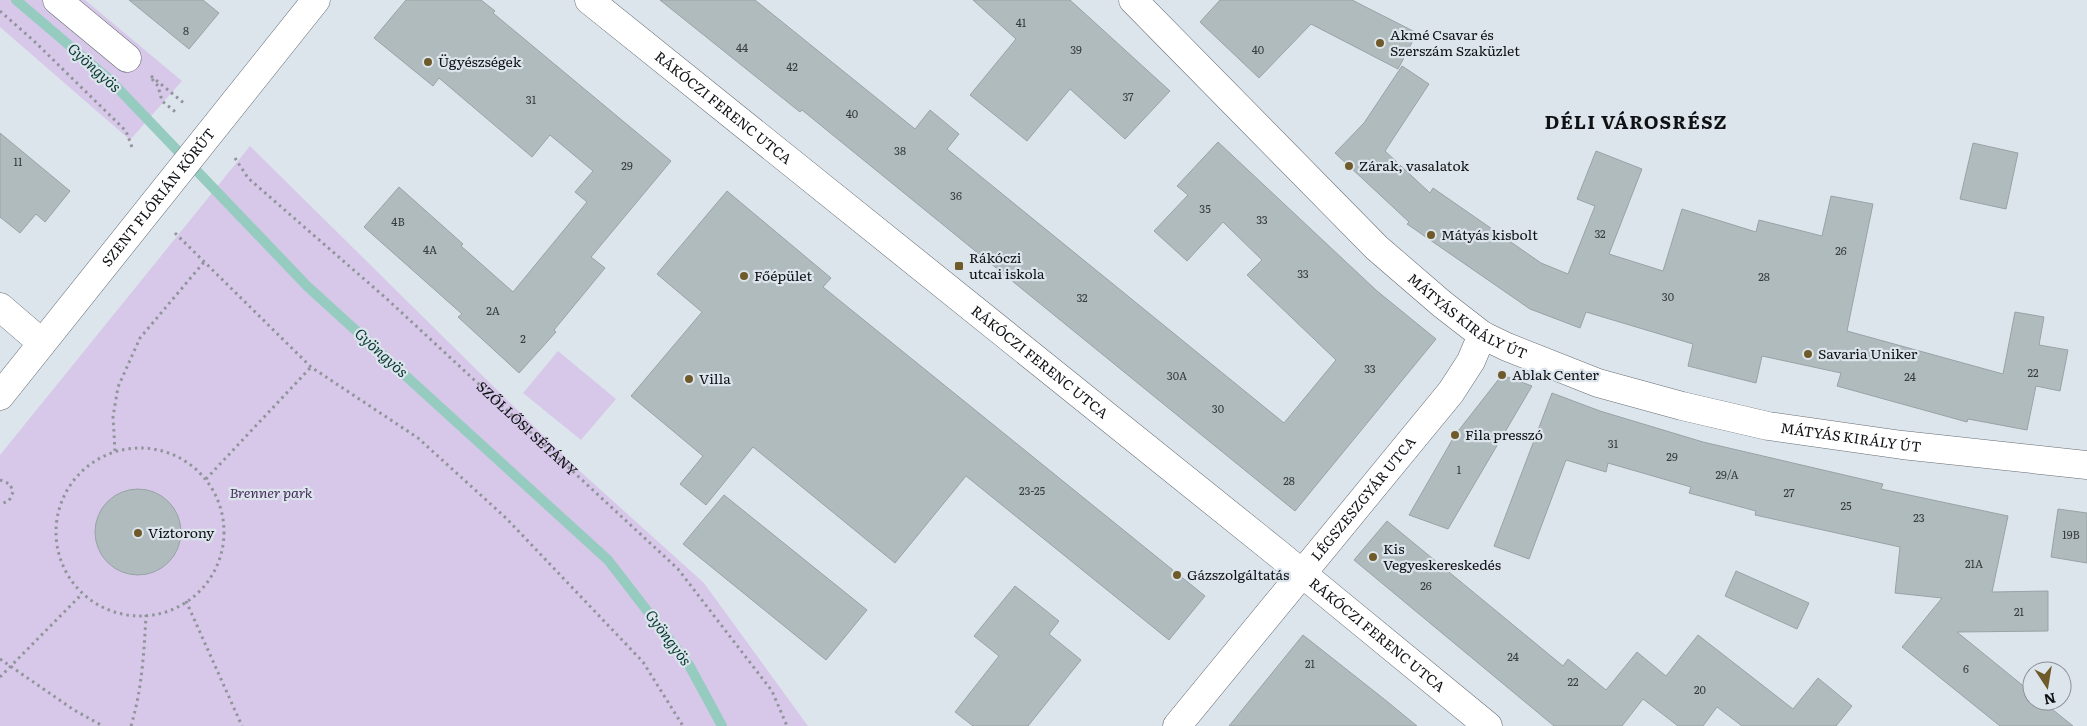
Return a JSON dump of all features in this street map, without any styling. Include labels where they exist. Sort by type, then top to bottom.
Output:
[{"type":"street","points":[[57,0],[127,58]]},
{"type":"street","name":"SZENT FLÓRIÁN KÖRÚT","points":[[0,396],[316,0]]},
{"type":"street","name":"RÁKÓCZI FERENC UTCA","points":[[589,0],[1488,726]]},
{"type":"street","name":"MÁTYÁS KIRÁLY ÚT","points":[[1132,0],[1376,248],[1482,335],[1507,347],[1598,383],[1682,406],[1768,426],[1902,445],[2087,465]]},
{"type":"street","points":[[0,307],[42,343]]},
{"type":"street","name":"LÉGSZESZGYÁR UTCA","points":[[1177,726],[1462,379],[1482,335]]},
{"type":"path","points":[[0,11],[34,41],[126,131],[133,150]]},
{"type":"path","points":[[149,74],[158,86],[162,101],[178,114]]},
{"type":"path","points":[[160,83],[185,104]]},
{"type":"path","name":"SZŐLLŐSI SÉTÁNY","points":[[235,158],[248,178],[387,300],[678,569],[772,691],[787,726]]},
{"type":"path","points":[[175,233],[311,367],[418,438],[506,518],[644,662],[683,726]]},
{"type":"path","points":[[115,451],[113,417],[118,387],[140,338],[204,262]]},
{"type":"path","points":[[206,480],[311,367]]},
{"type":"path","points":[[140,448],[165,451],[187,462],[206,480],[218,501],[224,526],[222,551],[213,574],[197,593],[176,608],[146,615],[127,615],[103,608],[82,594],[67,574],[57,551],[56,526],[61,501],[74,479],[92,462],[115,451],[140,448]]},
{"type":"path","points":[[0,480],[10,484],[12,492],[9,500],[0,504]]},
{"type":"path","points":[[0,677],[82,594]]},
{"type":"path","points":[[186,601],[242,726]]},
{"type":"path","points":[[131,726],[138,702],[144,662],[146,615]]},
{"type":"path","points":[[0,659],[10,668],[40,685],[74,710],[103,726]]},
{"type":"green space","points":[[0,0],[85,0],[182,81],[130,140],[0,27]]},
{"type":"green space","name":"Brenner park","points":[[250,146],[572,464],[704,583],[808,726],[0,726],[0,455]]},
{"type":"green space","points":[[558,351],[616,399],[581,440],[523,393]]},
{"type":"building","points":[[129,0],[203,0],[219,13],[189,49]]},
{"type":"building","points":[[406,0],[481,0],[495,11],[493,13],[671,161],[591,257],[605,268],[554,330],[556,332],[519,373],[458,317],[462,314],[364,227],[399,187],[513,292],[587,202],[575,192],[593,171],[550,135],[532,157],[439,78],[433,86],[374,38]]},
{"type":"building","points":[[660,0],[755,0],[915,129],[930,110],[959,134],[947,149],[1284,423],[1336,360],[1247,275],[1262,260],[1223,222],[1187,261],[1154,231],[1188,195],[1177,186],[1218,142],[1377,291],[1436,339],[1295,511],[802,110],[800,112]]},
{"type":"building","points":[[973,0],[1070,0],[1170,91],[1125,139],[1070,89],[1027,141],[970,95],[1016,39]]},
{"type":"building","points":[[1220,0],[1352,0],[1417,33],[1398,69],[1311,24],[1259,78],[1200,22]]},
{"type":"building","points":[[1402,66],[1429,84],[1385,151],[1430,193],[1433,188],[1541,263],[1568,274],[1595,206],[1577,199],[1596,151],[1642,169],[1609,254],[1663,271],[1682,209],[1756,232],[1759,220],[1822,236],[1831,196],[1873,204],[1847,331],[2003,374],[2015,312],[2044,317],[2039,345],[2068,350],[2060,391],[2036,386],[2027,430],[1968,419],[1967,422],[1837,386],[1841,373],[1762,356],[1756,383],[1688,366],[1693,344],[1586,312],[1580,328],[1530,309],[1407,224],[1409,222],[1335,153],[1364,123]]},
{"type":"building","points":[[0,133],[70,191],[45,222],[36,214],[20,233],[0,217]]},
{"type":"building","points":[[1973,143],[2018,153],[2006,209],[1960,199]]},
{"type":"building","points":[[727,191],[831,278],[823,287],[1205,596],[1169,640],[966,476],[895,563],[753,447],[706,505],[680,484],[703,456],[631,396],[702,312],[657,274]]},
{"type":"building","points":[[1502,375],[1532,386],[1448,529],[1409,515],[1455,435]]},
{"type":"building","points":[[1552,393],[1600,411],[1703,442],[1883,484],[1881,489],[2008,516],[1992,592],[2048,591],[2048,631],[1957,632],[2022,685],[2022,711],[2054,711],[2073,726],[2000,726],[1902,647],[1942,598],[1895,593],[1900,547],[1755,515],[1756,511],[1689,493],[1691,487],[1608,463],[1606,472],[1566,460],[1529,559],[1494,546]]},
{"type":"building","name":"Víztorony","points":[[130,489],[146,489],[155,492],[169,501],[178,515],[181,532],[178,549],[169,563],[155,572],[146,575],[130,575],[114,568],[102,556],[95,540],[95,524],[102,508],[114,496]]},
{"type":"building","points":[[724,495],[867,610],[826,660],[683,544]]},
{"type":"building","points":[[2058,509],[2087,513],[2087,563],[2051,557]]},
{"type":"building","points":[[1387,521],[1563,666],[1568,659],[1606,690],[1637,652],[1666,676],[1698,635],[1793,709],[1818,678],[1852,706],[1836,726],[1742,726],[1717,707],[1703,726],[1678,726],[1643,699],[1622,726],[1554,726],[1354,560]]},
{"type":"building","points":[[1736,571],[1809,603],[1797,629],[1725,596]]},
{"type":"building","points":[[1015,586],[1059,621],[1049,634],[1081,660],[1028,726],[973,726],[955,712],[999,656],[974,636]]},
{"type":"building","points":[[1303,635],[1384,699],[1417,726],[1229,726]]},
{"type":"waterway","name":"Gyöngyös","points":[[16,0],[110,80],[307,286],[608,560],[689,665],[722,726]]},
{"type":"place","name":"Akmé Csavar és Szerszám Szaküzlet","points":[[1380,43]]},
{"type":"place","name":"Ügyészségek","points":[[428,62]]},
{"type":"place","name":"Zárak, vasalatok","points":[[1349,166]]},
{"type":"place","name":"Mátyás kisbolt","points":[[1431,235]]},
{"type":"place","name":"Rákóczi utcai iskola","points":[[959,266]]},
{"type":"place","name":"Főépület","points":[[744,276]]},
{"type":"place","name":"Savaria Uniker","points":[[1808,354]]},
{"type":"place","name":"Ablak Center","points":[[1502,375]]},
{"type":"place","name":"Villa","points":[[689,379]]},
{"type":"place","name":"Fila presszó","points":[[1455,435]]},
{"type":"place","name":"Víztorony","points":[[138,533]]},
{"type":"place","name":"Kis Vegyeskereskedés","points":[[1373,557]]},
{"type":"place","name":"Gázszolgáltatás","points":[[1177,575]]},
{"type":"district","name":"DÉLI VÁROSRÉSZ","points":[[1636,122]]}]
